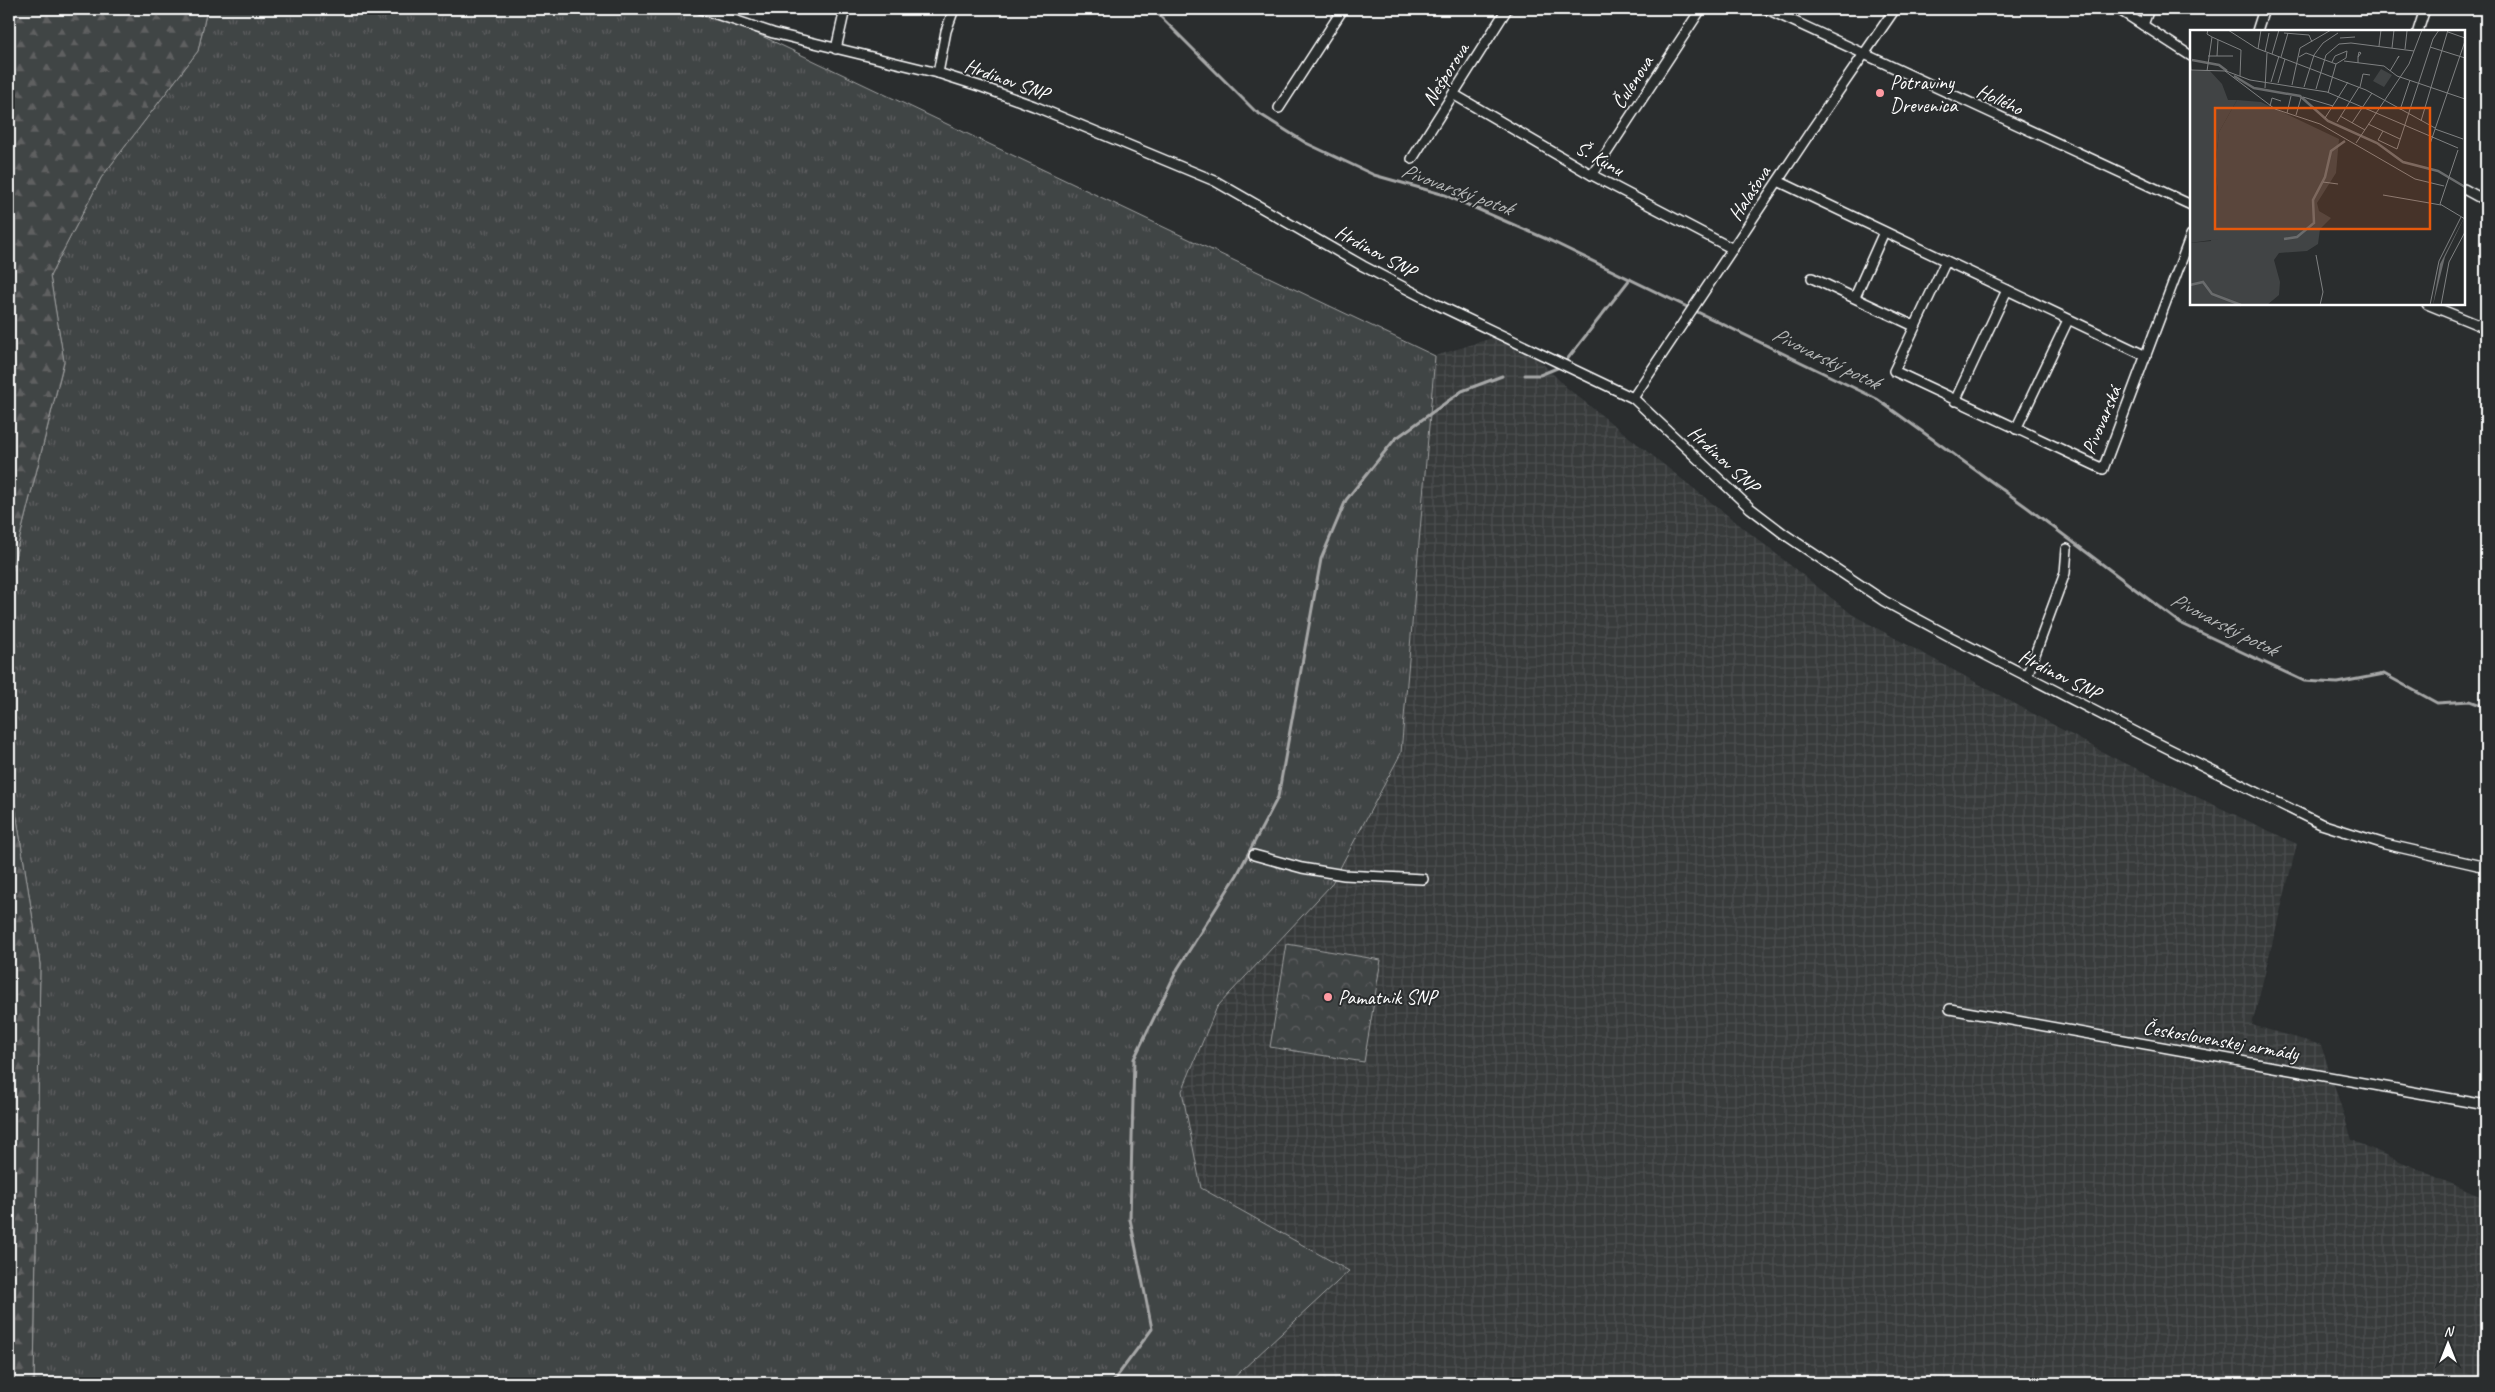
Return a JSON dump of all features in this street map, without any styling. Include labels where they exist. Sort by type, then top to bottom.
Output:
[{"type":"street","name":"Hrdinov SNP","points":[[701,9],[773,34],[938,74],[1034,106],[1215,182],[1372,270],[1633,398],[1750,508],[1784,534],[1884,601],[2321,824],[2385,844],[2486,867]]},
{"type":"street","points":[[836,49],[845,9]]},
{"type":"street","name":"Hrdinov SNP","points":[[938,74],[946,31],[954,9]]},
{"type":"street","points":[[1279,108],[1343,9]]},
{"type":"street","name":"Nešporova","points":[[1412,159],[1507,9]]},
{"type":"street","name":"Čulenova","points":[[1592,175],[1701,9]]},
{"type":"street","name":"Hollého","points":[[1767,9],[2190,205]]},
{"type":"street","name":"Halašova","points":[[1633,398],[1895,9]]},
{"type":"street","points":[[2118,9],[2190,55]]},
{"type":"street","points":[[2143,25],[2149,9]]},
{"type":"street","points":[[2256,30],[2264,9]]},
{"type":"street","points":[[2418,30],[2424,9]]},
{"type":"street","name":"Š. Kunu","points":[[1453,94],[1592,175],[1733,249]]},
{"type":"street","points":[[1778,181],[2146,356]]},
{"type":"street","points":[[2465,190],[2486,201]]},
{"type":"street","points":[[1855,297],[1884,232]]},
{"type":"street","name":"Pivovarská","points":[[1946,261],[1894,371],[2103,469],[2190,238]]},
{"type":"street","points":[[1812,278],[1914,326]]},
{"type":"street","points":[[1955,401],[2007,290]]},
{"type":"street","points":[[2429,305],[2486,328]]},
{"type":"street","points":[[2016,429],[2068,320]]},
{"type":"street","points":[[2028,676],[2065,573],[2067,550]]},
{"type":"street","points":[[1254,855],[1310,870],[1423,879]]},
{"type":"street","name":"Československej armády","points":[[1950,1009],[2486,1105]]},
{"type":"shaded area","points":[[1511,332],[1566,387],[1853,615],[2112,757],[2297,844],[2252,1025],[2321,1045],[2352,1140],[2486,1199],[2486,1383],[1228,1383],[1349,1271],[1201,1188],[1182,1091],[1217,1007],[1331,885],[1401,753],[1435,356]]},
{"type":"green space","points":[[9,9],[207,9],[198,51],[101,178],[50,276],[64,361],[9,581]]},
{"type":"green space","points":[[207,9],[705,9],[1435,356],[1401,753],[1331,885],[1217,1007],[1182,1091],[1201,1188],[1349,1271],[1228,1383],[34,1383],[40,964],[9,768],[9,581],[64,362],[50,276],[101,178],[198,51]]},
{"type":"green space","points":[[9,768],[40,964],[34,1383],[9,1383]]},
{"type":"green space","points":[[1287,944],[1381,960],[1364,1062],[1270,1047]]},
{"type":"waterway","name":"Pivovarský potok","points":[[1153,9],[1255,111],[1306,143],[1374,175],[1445,195],[1551,241],[1877,399],[2028,508],[2180,623],[2304,681],[2337,683],[2384,674],[2437,703],[2470,701],[2486,707]]},
{"type":"waterway","points":[[1525,375],[1540,375],[1562,366],[1630,279]]},
{"type":"waterway","points":[[1112,1383],[1152,1329],[1130,1219],[1134,1059],[1178,968],[1237,875],[1278,797],[1321,559],[1346,500],[1395,439],[1462,391],[1502,376]]},
{"type":"place","name":"Potraviny Drevenica","points":[[1880,93]]},
{"type":"place","name":"Pamatnik SNP","points":[[1328,997]]}]
